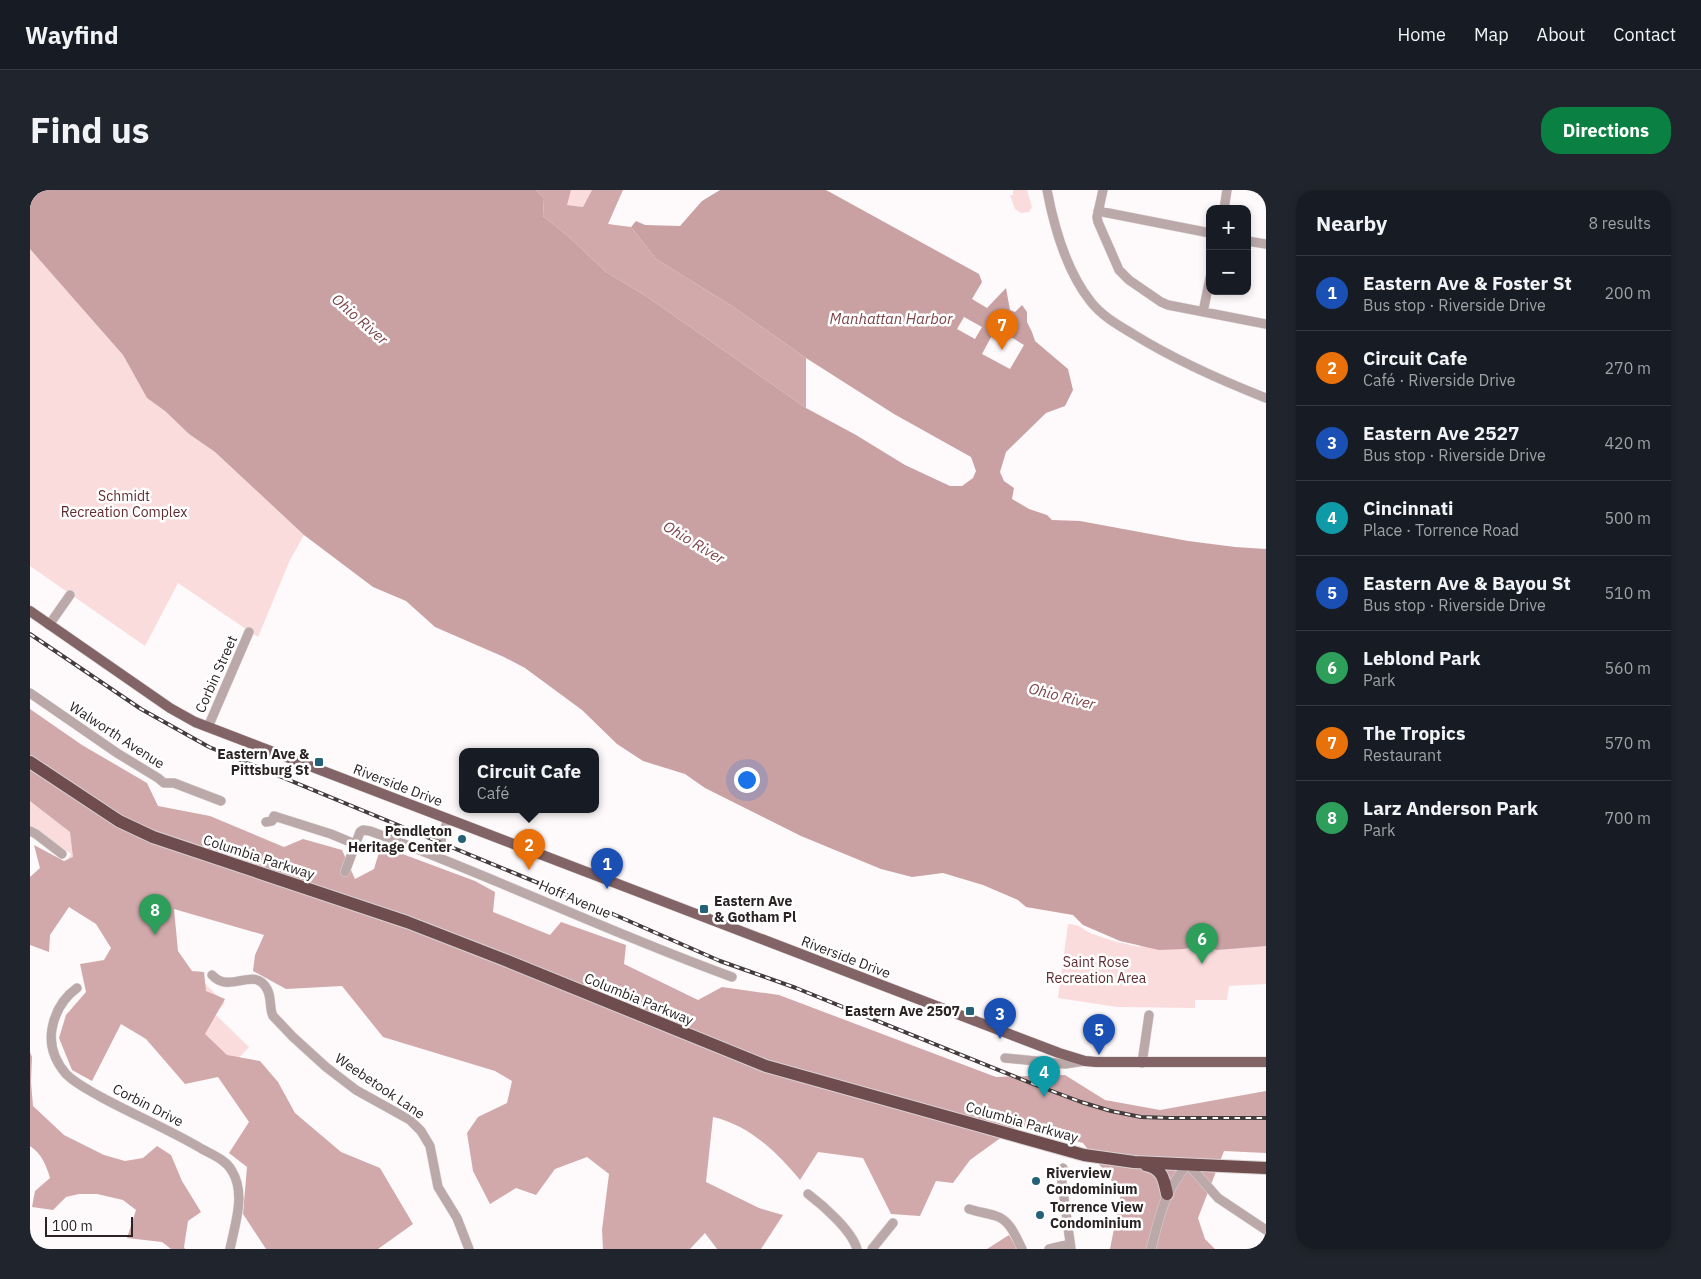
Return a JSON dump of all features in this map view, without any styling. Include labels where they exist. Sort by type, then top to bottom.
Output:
[{"type":"highway","name":"Columbia Parkway","points":[[30,762],[119,821],[153,837],[407,922],[505,960],[745,1059],[1084,1155],[1134,1162],[1266,1168]]},
{"type":"highway","points":[[1134,1162],[1159,1170],[1167,1194]]},
{"type":"main road","name":"Riverside Drive","points":[[30,611],[170,708],[208,727],[1085,1061],[1266,1062]]},
{"type":"street","points":[[1047,190],[1056,231],[1078,285],[1092,303],[1108,318],[1149,344],[1213,378],[1266,398]]},
{"type":"street","points":[[1103,190],[1098,211],[1098,222],[1119,270],[1129,280],[1168,305],[1266,324]]},
{"type":"street","points":[[1225,205],[1227,190]]},
{"type":"street","points":[[1098,211],[1206,232]]},
{"type":"street","points":[[1251,241],[1266,244]]},
{"type":"street","points":[[1203,312],[1206,295]]},
{"type":"street","points":[[50,625],[70,595]]},
{"type":"street","name":"Corbin Street","points":[[208,727],[249,632]]},
{"type":"street","name":"Walworth Avenue","points":[[30,693],[117,754],[164,783],[174,783],[221,801]]},
{"type":"street","points":[[266,822],[272,821],[274,816],[356,843],[345,872]]},
{"type":"street","points":[[436,855],[448,819]]},
{"type":"street","name":"Hoff Avenue","points":[[356,843],[360,832],[367,830],[436,855],[678,958],[732,977]]},
{"type":"street","points":[[30,831],[62,854]]},
{"type":"street","name":"Weebetook Lane","points":[[212,975],[216,980],[227,983],[252,978],[262,982],[269,993],[273,1016],[292,1037],[356,1090],[417,1125],[430,1146],[438,1187],[457,1218],[469,1249]]},
{"type":"street","name":"Corbin Drive","points":[[77,988],[62,1002],[52,1027],[50,1043],[58,1064],[78,1083],[125,1110],[196,1145],[228,1165],[236,1179],[239,1196],[230,1249]]},
{"type":"street","points":[[1142,1062],[1149,1015]]},
{"type":"street","points":[[1005,1058],[1065,1064],[1085,1061]]},
{"type":"street","points":[[1151,1249],[1167,1194],[1176,1177],[1188,1164],[1218,1198],[1266,1230]]},
{"type":"street","points":[[1048,1249],[1071,1247],[1061,1176],[1063,1168]]},
{"type":"street","points":[[808,1194],[818,1201],[847,1230],[855,1241],[857,1249]]},
{"type":"street","points":[[969,1209],[1003,1219],[1016,1235],[1022,1249]]},
{"type":"street","points":[[872,1249],[893,1223]]},
{"type":"green space","points":[[571,190],[592,190],[583,207],[566,205]]},
{"type":"green space","points":[[1013,190],[1027,190],[1032,207],[1029,212],[1021,213],[1015,209],[1010,195],[1013,195]]},
{"type":"green space","name":"Schmidt Recreation Complex","points":[[30,249],[123,355],[147,398],[165,411],[189,434],[215,452],[304,535],[290,560],[258,637],[178,583],[145,646],[30,566]]},
{"type":"green space","points":[[30,771],[142,902],[191,970],[225,1003],[215,1014],[249,1047],[222,1076],[64,865],[71,854],[30,826]]},
{"type":"green space","name":"Saint Rose Recreation Area","points":[[1068,924],[1077,925],[1105,938],[1140,947],[1143,929],[1266,945],[1266,984],[1229,986],[1227,1000],[1195,1000],[1195,1008],[1117,1007],[1058,998]]},
{"type":"shaded area","points":[[536,190],[571,190],[567,205],[583,207],[592,190],[623,190],[608,224],[631,227],[656,259],[732,306],[806,358],[806,408],[646,296],[606,272],[568,236],[543,216],[544,198]]},
{"type":"shaded area","points":[[30,709],[82,745],[147,783],[158,806],[210,816],[284,847],[303,839],[342,850],[355,879],[374,869],[381,846],[475,881],[495,892],[493,912],[550,935],[561,922],[626,945],[624,964],[698,1000],[722,987],[779,995],[996,1077],[1065,1075],[1105,1100],[1160,1110],[1266,1091],[1266,1153],[1224,1151],[1198,1218],[1205,1239],[1215,1249],[1110,1249],[1121,1193],[1083,1143],[1017,1126],[970,1160],[953,1183],[936,1181],[920,1216],[891,1214],[863,1158],[818,1152],[800,1180],[782,1159],[750,1133],[739,1126],[713,1117],[706,1182],[759,1208],[783,1215],[761,1249],[717,1249],[705,1233],[690,1249],[603,1249],[602,1230],[609,1174],[587,1157],[555,1169],[536,1195],[516,1188],[490,1204],[473,1171],[467,1133],[478,1117],[507,1103],[512,1081],[495,1071],[383,1037],[342,986],[286,989],[253,971],[255,955],[264,935],[174,909],[178,951],[192,971],[204,972],[206,991],[225,999],[205,1034],[227,1055],[260,1061],[278,1082],[295,1113],[341,1152],[380,1168],[413,1224],[378,1249],[266,1249],[243,1214],[247,1167],[229,1153],[249,1122],[218,1077],[185,1084],[146,1039],[121,1024],[92,1081],[72,1070],[59,1038],[66,1015],[86,992],[80,964],[104,960],[111,948],[96,924],[69,907],[50,935],[49,952],[30,945],[30,877],[40,868],[34,845],[64,861],[73,857],[70,832],[30,801]]},
{"type":"shaded area","points":[[30,1052],[32,1057],[31,1082],[33,1106],[64,1135],[104,1155],[125,1161],[143,1158],[157,1146],[171,1155],[182,1181],[201,1212],[188,1221],[185,1249],[171,1249],[162,1242],[127,1238],[136,1210],[123,1200],[97,1194],[79,1194],[66,1197],[53,1210],[32,1207],[35,1191],[50,1178],[43,1160],[30,1146]]},
{"type":"shaded area","points":[[1009,1235],[1017,1248],[987,1249]]},
{"type":"water","points":[[30,190],[536,190],[544,198],[543,216],[568,236],[606,272],[646,296],[806,408],[856,435],[905,465],[950,486],[962,486],[973,478],[976,471],[971,457],[894,414],[806,358],[732,306],[656,259],[631,227],[636,221],[645,225],[680,226],[702,201],[720,190],[826,190],[979,274],[982,282],[972,299],[987,308],[1006,288],[1010,310],[1015,312],[1022,305],[1027,312],[1027,322],[1035,341],[1068,369],[1073,390],[1065,406],[1046,413],[1006,452],[1000,472],[1004,481],[1014,488],[1012,499],[1029,509],[1047,515],[1052,520],[1080,521],[1188,541],[1266,549],[1266,946],[1217,950],[1202,945],[1184,949],[1159,950],[1120,941],[1083,925],[1073,915],[1026,907],[1018,900],[983,885],[943,873],[912,877],[881,869],[801,836],[705,788],[685,774],[643,761],[617,744],[582,710],[525,668],[435,627],[406,601],[373,587],[304,535],[215,452],[189,434],[165,411],[147,398],[123,355],[30,249]]},
{"type":"pier","points":[[964,317],[982,327],[975,339],[957,329]]},
{"type":"pier","points":[[996,328],[1024,345],[1010,369],[982,354]]},
{"type":"railway","points":[[30,634],[141,709],[209,747],[606,911],[720,961],[796,988],[1033,1084],[1081,1102],[1141,1117],[1266,1118]]},
{"type":"place","name":"The Tropics","points":[[1002,350]]},
{"type":"place","name":"Eastern Ave & Pittsburg St","points":[[319,762]]},
{"type":"place","name":"Pendleton Heritage Center","points":[[462,839]]},
{"type":"place","name":"Circuit Cafe","points":[[529,870]]},
{"type":"place","name":"Eastern Ave & Foster St","points":[[607,889]]},
{"type":"place","name":"Eastern Ave & Gotham Pl","points":[[704,909]]},
{"type":"place","name":"Larz Anderson Park","points":[[155,935]]},
{"type":"place","name":"Leblond Park","points":[[1202,964]]},
{"type":"place","name":"Eastern Ave 2507","points":[[970,1011]]},
{"type":"place","name":"Eastern Ave 2527","points":[[1000,1039]]},
{"type":"place","name":"Eastern Ave & Bayou St","points":[[1099,1055]]},
{"type":"place","name":"Cincinnati","points":[[1044,1097]]},
{"type":"place","name":"Riverview Condominium","points":[[1036,1181]]},
{"type":"place","name":"Torrence View Condominium","points":[[1040,1215]]},
{"type":"water label","name":"Manhattan Harbor","points":[[891,318]]},
{"type":"water label","name":"Ohio River","points":[[360,319]]},
{"type":"water label","name":"Ohio River","points":[[694,542]]},
{"type":"water label","name":"Ohio River","points":[[1062,696]]}]
